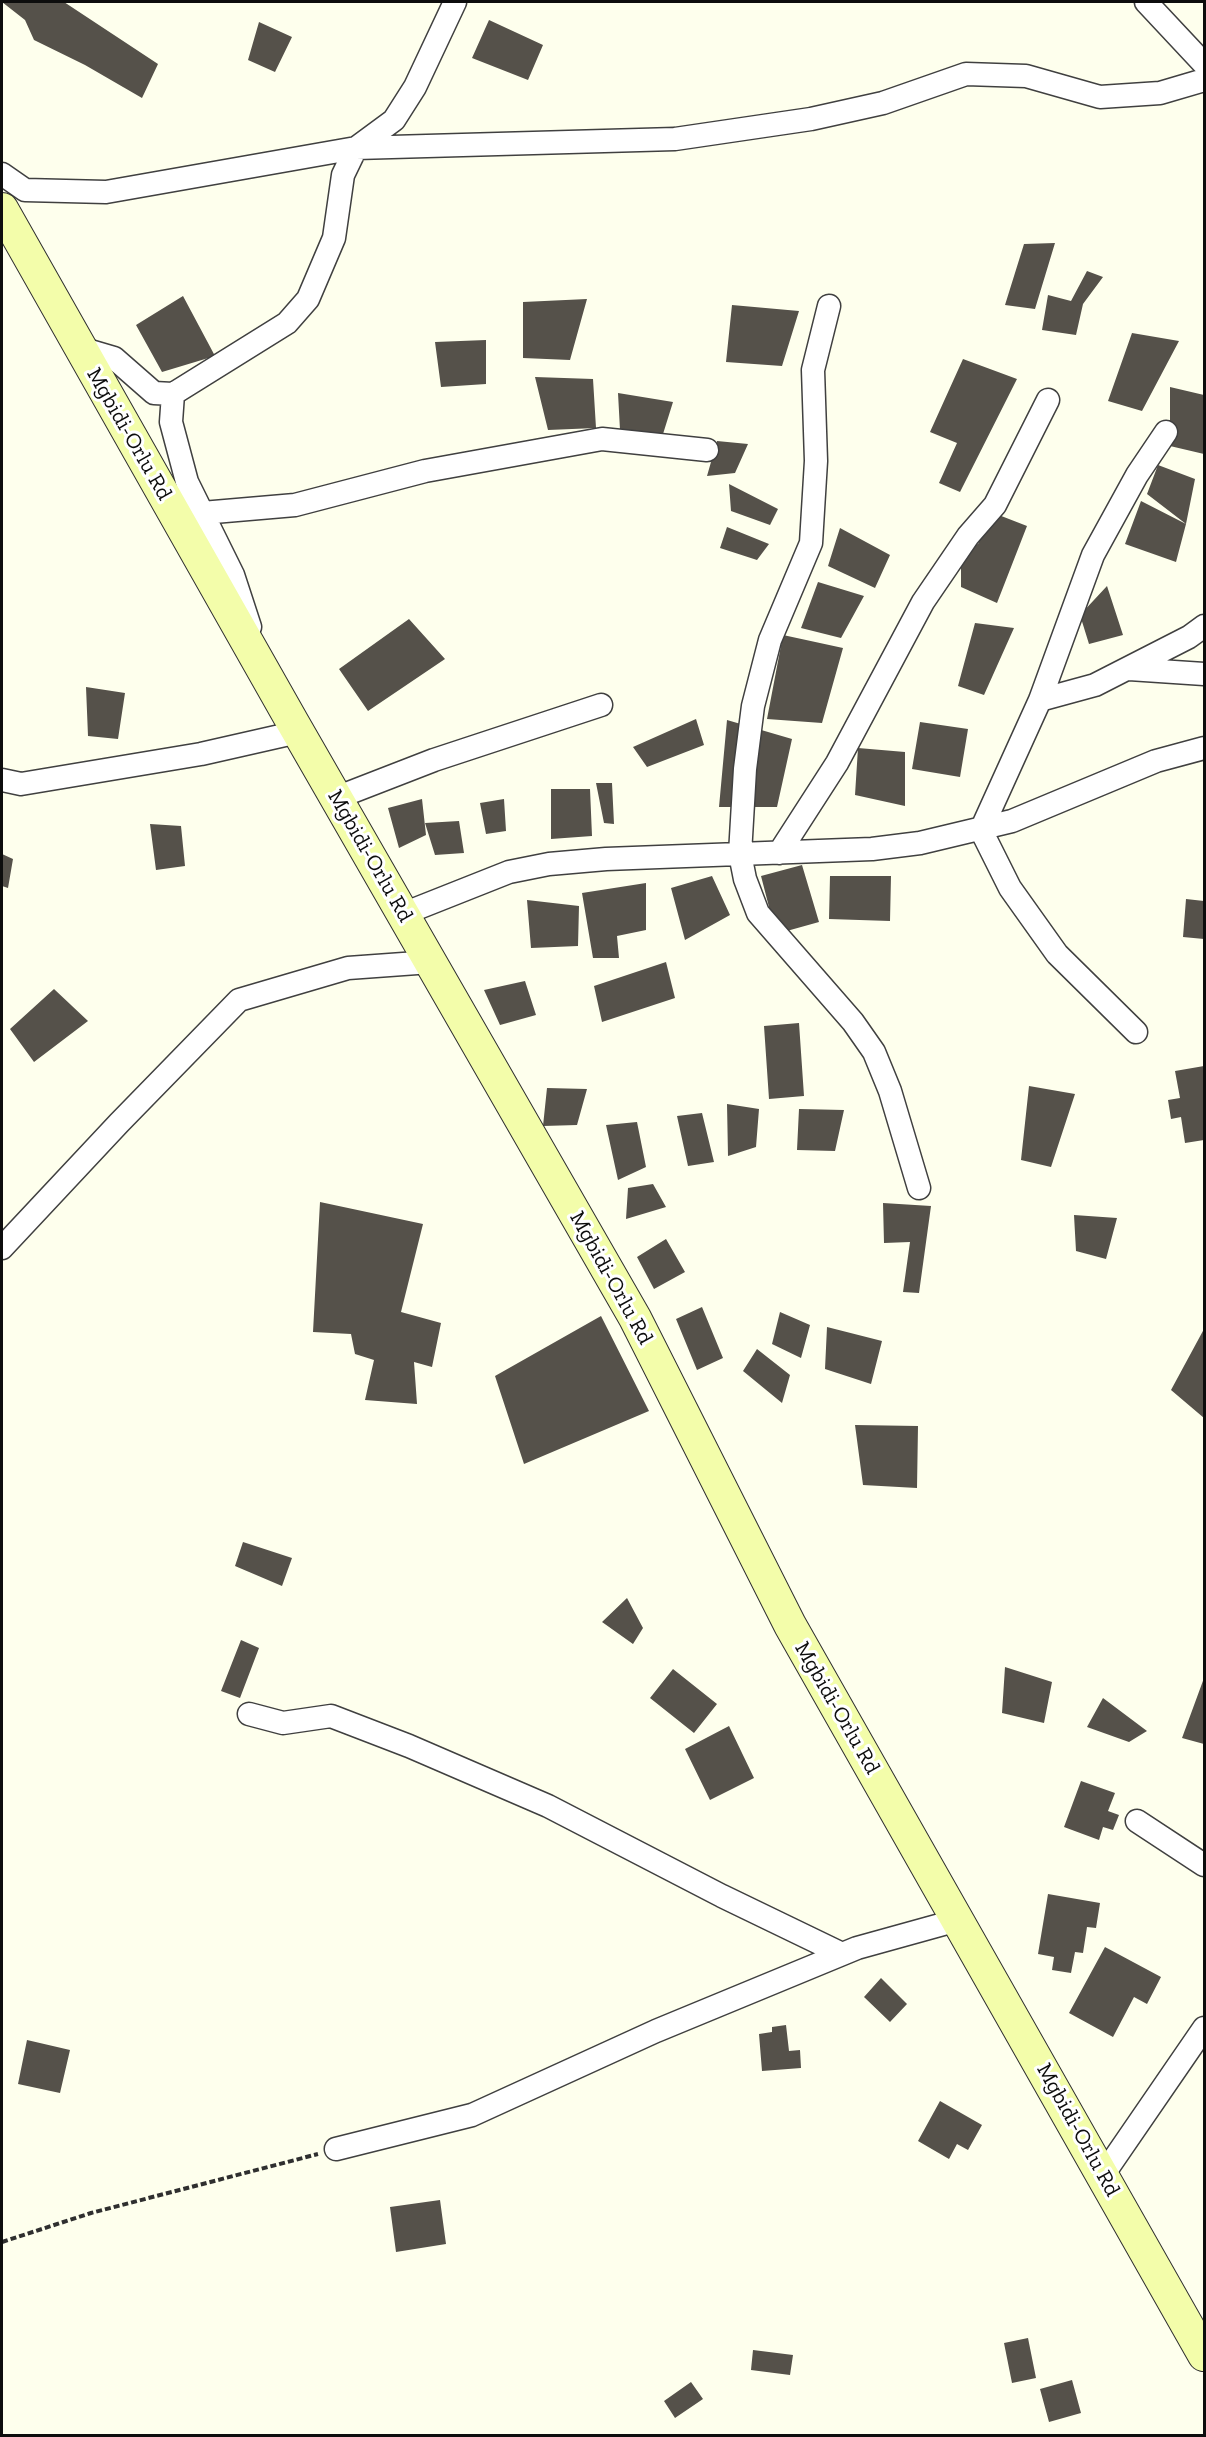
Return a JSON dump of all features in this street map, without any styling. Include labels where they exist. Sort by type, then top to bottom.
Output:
[{"type":"main road","name":"Mgbidi-Orlu Rd","points":[[2,209],[298,732],[635,1318],[790,1625],[1204,2355]]},
{"type":"street","points":[[80,348],[114,358],[154,393],[173,394],[287,322],[308,299],[333,237],[344,175],[356,148],[394,120],[415,87],[455,2]]},
{"type":"street","points":[[1146,2],[1204,64]]},
{"type":"street","points":[[2,174],[25,190],[106,192],[356,148],[675,139],[811,119],[883,103],[966,74],[1026,76],[1100,97],[1160,93],[1204,81]]},
{"type":"street","points":[[829,306],[813,370],[816,461],[811,543],[770,640],[753,706],[745,769],[740,854],[745,879],[758,913],[853,1022],[874,1052],[890,1092],[919,1188]]},
{"type":"street","points":[[173,394],[171,422],[187,482],[232,575],[267,676]]},
{"type":"street","points":[[779,853],[837,763],[923,602],[968,536],[995,505],[1048,400]]},
{"type":"street","points":[[981,830],[1040,700],[1093,555],[1137,475],[1166,432]]},
{"type":"street","points":[[202,513],[296,505],[425,471],[602,439],[707,450]]},
{"type":"street","points":[[1040,700],[1095,685],[1189,637],[1204,626]]},
{"type":"street","points":[[1129,669],[1204,674]]},
{"type":"street","points":[[336,798],[434,760],[601,705]]},
{"type":"street","points":[[2,780],[21,784],[201,754],[298,732]]},
{"type":"street","points":[[403,914],[509,872],[549,864],[606,859],[872,849],[920,843],[1012,821],[1156,761],[1204,748]]},
{"type":"street","points":[[981,830],[1010,888],[1057,954],[1136,1032]]},
{"type":"street","points":[[2,1248],[118,1123],[239,1000],[348,968],[431,962]]},
{"type":"street","points":[[249,1714],[283,1723],[331,1716],[409,1746],[548,1806],[722,1896],[842,1954]]},
{"type":"street","points":[[1137,1821],[1204,1865]]},
{"type":"street","points":[[336,2149],[472,2115],[656,2031],[842,1954],[958,1920]]},
{"type":"street","points":[[1103,2175],[1204,2028]]},
{"type":"path","points":[[2,2242],[91,2213],[336,2149]]},
{"type":"building","points":[[2,2],[64,2],[158,64],[142,98],[85,65],[34,40],[25,20]]},
{"type":"building","points":[[489,20],[543,45],[528,80],[472,58]]},
{"type":"building","points":[[259,22],[292,37],[275,72],[248,60]]},
{"type":"building","points":[[1055,243],[1035,309],[1005,305],[1024,244]]},
{"type":"building","points":[[1087,271],[1103,277],[1083,304],[1076,335],[1042,330],[1048,295],[1071,301]]},
{"type":"building","points":[[183,296],[215,356],[162,372],[136,325]]},
{"type":"building","points":[[587,299],[570,360],[523,358],[523,302]]},
{"type":"building","points":[[732,305],[799,311],[782,366],[726,362]]},
{"type":"building","points":[[1132,333],[1179,341],[1142,411],[1108,401]]},
{"type":"building","points":[[486,340],[486,384],[441,387],[435,342]]},
{"type":"building","points":[[963,359],[1017,379],[960,492],[939,483],[957,443],[930,432]]},
{"type":"building","points":[[535,377],[593,379],[596,428],[548,430]]},
{"type":"building","points":[[1170,387],[1204,395],[1204,454],[1170,446]]},
{"type":"building","points":[[618,393],[673,402],[663,434],[620,430]]},
{"type":"building","points":[[717,441],[748,444],[735,473],[707,476]]},
{"type":"building","points":[[1158,465],[1195,479],[1186,524],[1147,494]]},
{"type":"building","points":[[729,484],[778,509],[770,525],[731,511]]},
{"type":"building","points":[[1141,501],[1186,524],[1176,562],[1125,544]]},
{"type":"building","points":[[991,512],[1027,526],[997,603],[961,587],[961,564],[971,545],[978,544]]},
{"type":"building","points":[[727,527],[769,544],[757,560],[720,548]]},
{"type":"building","points":[[840,528],[890,555],[875,588],[828,566]]},
{"type":"building","points":[[818,582],[864,596],[841,638],[801,628]]},
{"type":"building","points":[[1107,586],[1123,635],[1089,644],[1080,615]]},
{"type":"building","points":[[409,619],[445,659],[368,711],[339,669]]},
{"type":"building","points":[[975,623],[1014,628],[984,695],[958,686]]},
{"type":"building","points":[[783,635],[843,648],[822,723],[767,719]]},
{"type":"building","points":[[86,687],[125,693],[118,739],[88,736]]},
{"type":"building","points":[[696,719],[704,745],[647,767],[633,747]]},
{"type":"building","points":[[727,720],[792,739],[777,807],[719,807]]},
{"type":"building","points":[[920,722],[968,729],[960,777],[912,769]]},
{"type":"building","points":[[858,748],[905,752],[905,806],[855,795]]},
{"type":"building","points":[[596,783],[612,783],[614,824],[604,823]]},
{"type":"building","points":[[551,789],[590,789],[592,836],[551,839]]},
{"type":"building","points":[[422,799],[426,835],[399,848],[388,808]]},
{"type":"building","points":[[504,799],[506,831],[486,834],[480,803]]},
{"type":"building","points":[[459,821],[464,853],[435,855],[425,823]]},
{"type":"building","points":[[150,824],[181,826],[185,866],[156,870]]},
{"type":"building","points":[[2,854],[13,859],[8,888],[2,886]]},
{"type":"building","points":[[802,865],[819,922],[776,934],[761,876]]},
{"type":"building","points":[[712,876],[730,915],[685,940],[671,888]]},
{"type":"building","points":[[830,876],[891,876],[890,921],[829,919]]},
{"type":"building","points":[[646,883],[646,930],[617,936],[619,958],[593,958],[582,893]]},
{"type":"building","points":[[1186,899],[1204,901],[1204,939],[1183,937]]},
{"type":"building","points":[[527,900],[579,906],[578,946],[531,948]]},
{"type":"building","points":[[666,962],[675,998],[602,1022],[594,986]]},
{"type":"building","points":[[525,981],[536,1015],[500,1025],[484,990]]},
{"type":"building","points":[[54,989],[88,1021],[34,1062],[10,1029]]},
{"type":"building","points":[[799,1023],[804,1096],[769,1099],[764,1026]]},
{"type":"building","points":[[1204,1066],[1204,1140],[1185,1143],[1181,1117],[1171,1119],[1168,1100],[1180,1098],[1175,1071]]},
{"type":"building","points":[[1029,1086],[1075,1094],[1051,1167],[1021,1160]]},
{"type":"building","points":[[547,1088],[587,1089],[577,1125],[543,1126]]},
{"type":"building","points":[[727,1104],[759,1109],[756,1147],[728,1156]]},
{"type":"building","points":[[799,1109],[844,1110],[835,1151],[797,1150]]},
{"type":"building","points":[[702,1113],[714,1162],[688,1166],[677,1116]]},
{"type":"building","points":[[637,1122],[646,1167],[618,1180],[606,1125]]},
{"type":"building","points":[[653,1184],[666,1207],[626,1219],[628,1188]]},
{"type":"building","points":[[320,1202],[423,1224],[401,1312],[441,1323],[432,1367],[414,1362],[417,1404],[365,1400],[374,1360],[355,1354],[351,1334],[313,1332]]},
{"type":"building","points":[[883,1203],[931,1206],[919,1293],[903,1292],[910,1242],[884,1243]]},
{"type":"building","points":[[1074,1215],[1117,1218],[1106,1259],[1076,1251]]},
{"type":"building","points":[[666,1239],[685,1272],[654,1289],[637,1257]]},
{"type":"building","points":[[702,1307],[723,1358],[697,1370],[676,1319]]},
{"type":"building","points":[[780,1312],[810,1325],[801,1358],[772,1344]]},
{"type":"building","points":[[601,1316],[649,1411],[524,1464],[495,1376]]},
{"type":"building","points":[[827,1327],[882,1341],[871,1384],[825,1369]]},
{"type":"building","points":[[1204,1329],[1204,1418],[1171,1390]]},
{"type":"building","points":[[757,1349],[790,1375],[782,1403],[743,1371]]},
{"type":"building","points":[[855,1425],[918,1426],[917,1488],[863,1485]]},
{"type":"building","points":[[243,1542],[292,1558],[282,1586],[235,1566]]},
{"type":"building","points":[[627,1598],[643,1628],[633,1644],[602,1622]]},
{"type":"building","points":[[241,1640],[259,1648],[240,1698],[221,1691]]},
{"type":"building","points":[[1005,1667],[1052,1682],[1044,1723],[1002,1713]]},
{"type":"building","points":[[673,1669],[717,1704],[694,1733],[650,1698]]},
{"type":"building","points":[[1204,1678],[1204,1744],[1182,1738]]},
{"type":"building","points":[[1103,1698],[1147,1731],[1129,1742],[1087,1727]]},
{"type":"building","points":[[729,1726],[754,1778],[710,1800],[685,1749]]},
{"type":"building","points":[[1081,1781],[1115,1793],[1108,1811],[1119,1815],[1113,1830],[1103,1827],[1099,1840],[1064,1827]]},
{"type":"building","points":[[1048,1894],[1100,1903],[1096,1928],[1087,1927],[1083,1953],[1075,1952],[1071,1973],[1052,1970],[1054,1957],[1038,1954]]},
{"type":"building","points":[[1105,1947],[1161,1977],[1147,2004],[1134,1997],[1113,2037],[1069,2013]]},
{"type":"building","points":[[881,1978],[907,2004],[890,2022],[864,1997]]},
{"type":"building","points":[[786,2025],[789,2051],[800,2050],[801,2068],[762,2071],[759,2034],[772,2032],[772,2027]]},
{"type":"building","points":[[27,2040],[70,2050],[60,2093],[18,2084]]},
{"type":"building","points":[[940,2101],[982,2125],[968,2150],[957,2144],[949,2159],[918,2141]]},
{"type":"building","points":[[440,2200],[446,2244],[396,2252],[390,2207]]},
{"type":"building","points":[[1028,2338],[1036,2378],[1012,2383],[1004,2343]]},
{"type":"building","points":[[753,2350],[793,2355],[790,2375],[751,2370]]},
{"type":"building","points":[[1072,2380],[1081,2413],[1049,2422],[1040,2389]]},
{"type":"building","points":[[691,2382],[703,2399],[675,2418],[664,2401]]}]
